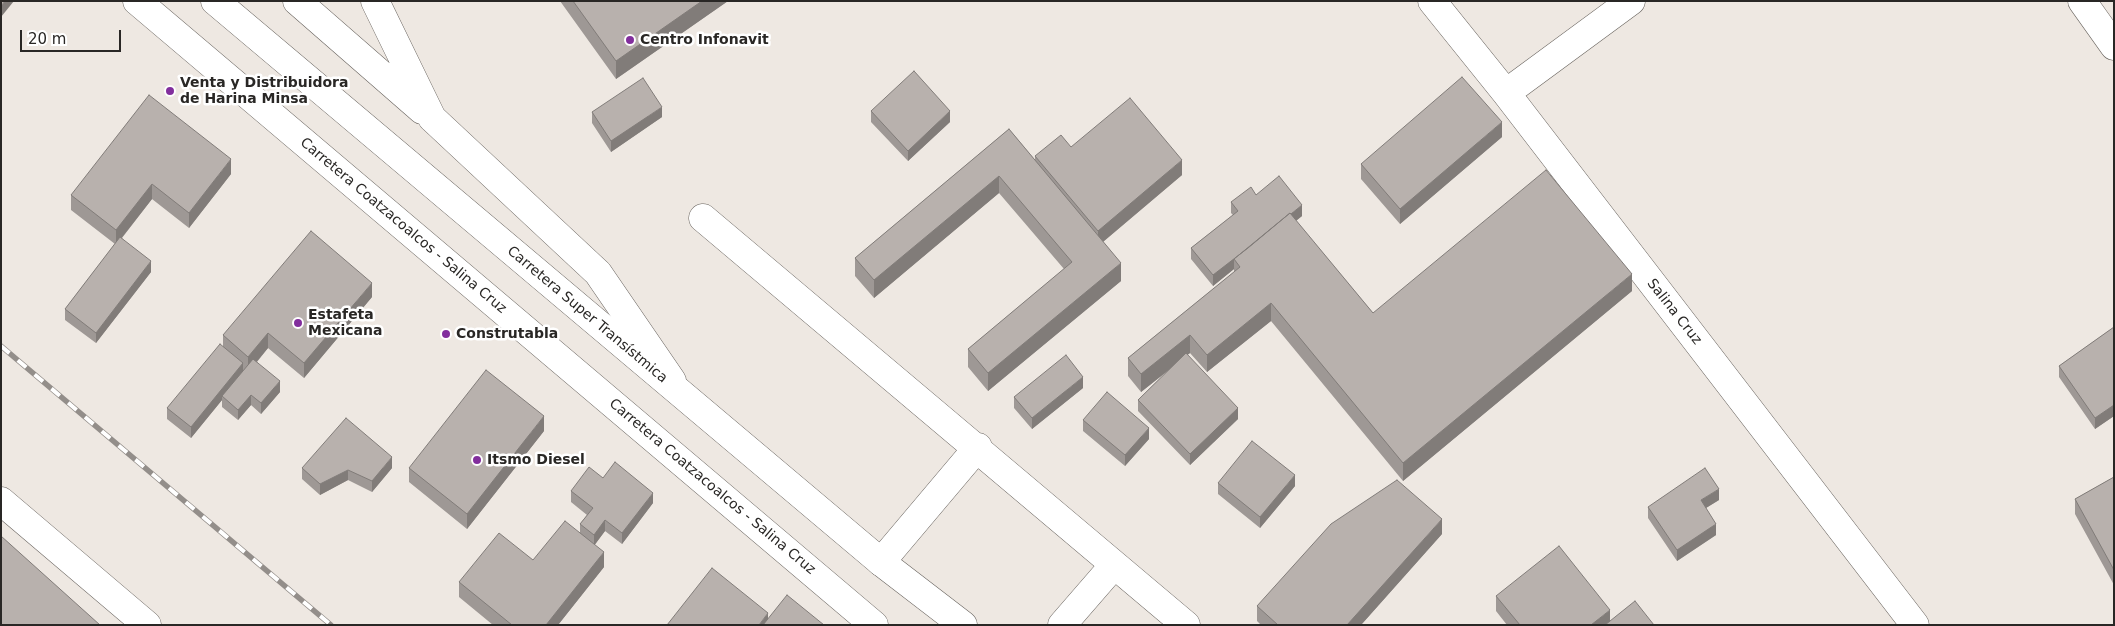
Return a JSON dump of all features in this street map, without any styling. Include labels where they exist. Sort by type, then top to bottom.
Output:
[{"type":"street","name":"Carretera Coatzacoalcos - Salina Cruz","points":[[137,1],[874,625]]},
{"type":"street","name":"Carretera Super Transístmica","points":[[215,1],[881,562],[963,625]]},
{"type":"street","points":[[297,1],[432,118],[598,273],[680,393]]},
{"type":"street","points":[[375,1],[432,118]]},
{"type":"street","name":"Salina Cruz","points":[[1432,1],[1506,93],[1915,625]]},
{"type":"street","points":[[1506,93],[1631,1]]},
{"type":"street","points":[[2082,1],[2114,46]]},
{"type":"street","points":[[704,218],[1186,625]]},
{"type":"street","points":[[881,562],[978,448]]},
{"type":"street","points":[[1,501],[147,625]]},
{"type":"street","points":[[1062,625],[1114,565]]},
{"type":"building","points":[[573,1],[702,1],[616,61]]},
{"type":"building","points":[[914,71],[950,111],[908,151],[871,111]]},
{"type":"building","points":[[1462,77],[1502,122],[1400,209],[1361,164]]},
{"type":"building","points":[[643,78],[662,107],[611,141],[592,112]]},
{"type":"building","points":[[149,95],[231,159],[189,213],[152,184],[116,230],[71,195]]},
{"type":"building","points":[[1130,98],[1182,160],[1098,231],[1035,156],[1061,135],[1071,147]]},
{"type":"building","points":[[1009,129],[1121,263],[988,373],[968,349],[1072,262],[999,176],[874,280],[855,258]]},
{"type":"building","points":[[1546,170],[1632,274],[1403,463],[1271,303],[1207,355],[1190,335],[1141,374],[1128,358],[1240,267],[1234,259],[1290,213],[1373,313]]},
{"type":"building","points":[[1279,176],[1302,205],[1213,275],[1191,248],[1238,211],[1231,202],[1251,187],[1256,195]]},
{"type":"building","name":"Estafeta Mexicana","points":[[311,231],[372,283],[304,363],[268,333],[248,357],[223,335]]},
{"type":"building","points":[[120,237],[151,261],[96,333],[65,309]]},
{"type":"building","points":[[2114,327],[2114,405],[2095,418],[2059,366]]},
{"type":"building","points":[[220,344],[243,363],[191,427],[167,408]]},
{"type":"building","points":[[1186,353],[1238,408],[1190,454],[1138,400]]},
{"type":"building","points":[[1066,355],[1083,377],[1032,418],[1014,397]]},
{"type":"building","points":[[253,359],[280,381],[261,403],[251,395],[238,410],[222,396]]},
{"type":"building","points":[[486,370],[544,416],[467,514],[409,468]]},
{"type":"building","points":[[1107,392],[1149,428],[1125,455],[1083,420]]},
{"type":"building","points":[[346,418],[392,457],[372,481],[348,470],[320,484],[302,468]]},
{"type":"building","points":[[1252,441],[1295,475],[1260,517],[1218,483]]},
{"type":"building","points":[[615,462],[653,493],[622,533],[605,520],[594,535],[580,524],[593,508],[571,491],[589,467],[603,478]]},
{"type":"building","points":[[1705,468],[1719,489],[1701,500],[1716,524],[1677,550],[1648,507]]},
{"type":"building","points":[[2114,477],[2114,570],[2075,499]]},
{"type":"building","points":[[1397,480],[1442,519],[1347,625],[1278,625],[1257,606],[1331,524]]},
{"type":"building","points":[[565,521],[604,552],[546,625],[512,625],[459,582],[499,533],[533,560]]},
{"type":"building","points":[[1,536],[100,625],[1,625]]},
{"type":"building","points":[[1559,546],[1610,610],[1591,625],[1520,625],[1496,596]]},
{"type":"building","points":[[712,568],[768,613],[759,625],[667,625]]},
{"type":"building","points":[[787,595],[824,625],[763,625]]},
{"type":"building","points":[[1635,601],[1654,625],[1605,625]]},
{"type":"railway","points":[[1,346],[331,625]]},
{"type":"place","name":"Centro Infonavit","points":[[630,40]]},
{"type":"place","name":"Venta y Distribuidora de Harina Minsa","points":[[170,91]]},
{"type":"place","name":"Estafeta Mexicana","points":[[298,323]]},
{"type":"place","name":"Construtabla","points":[[446,334]]},
{"type":"place","name":"Itsmo Diesel","points":[[477,460]]}]
